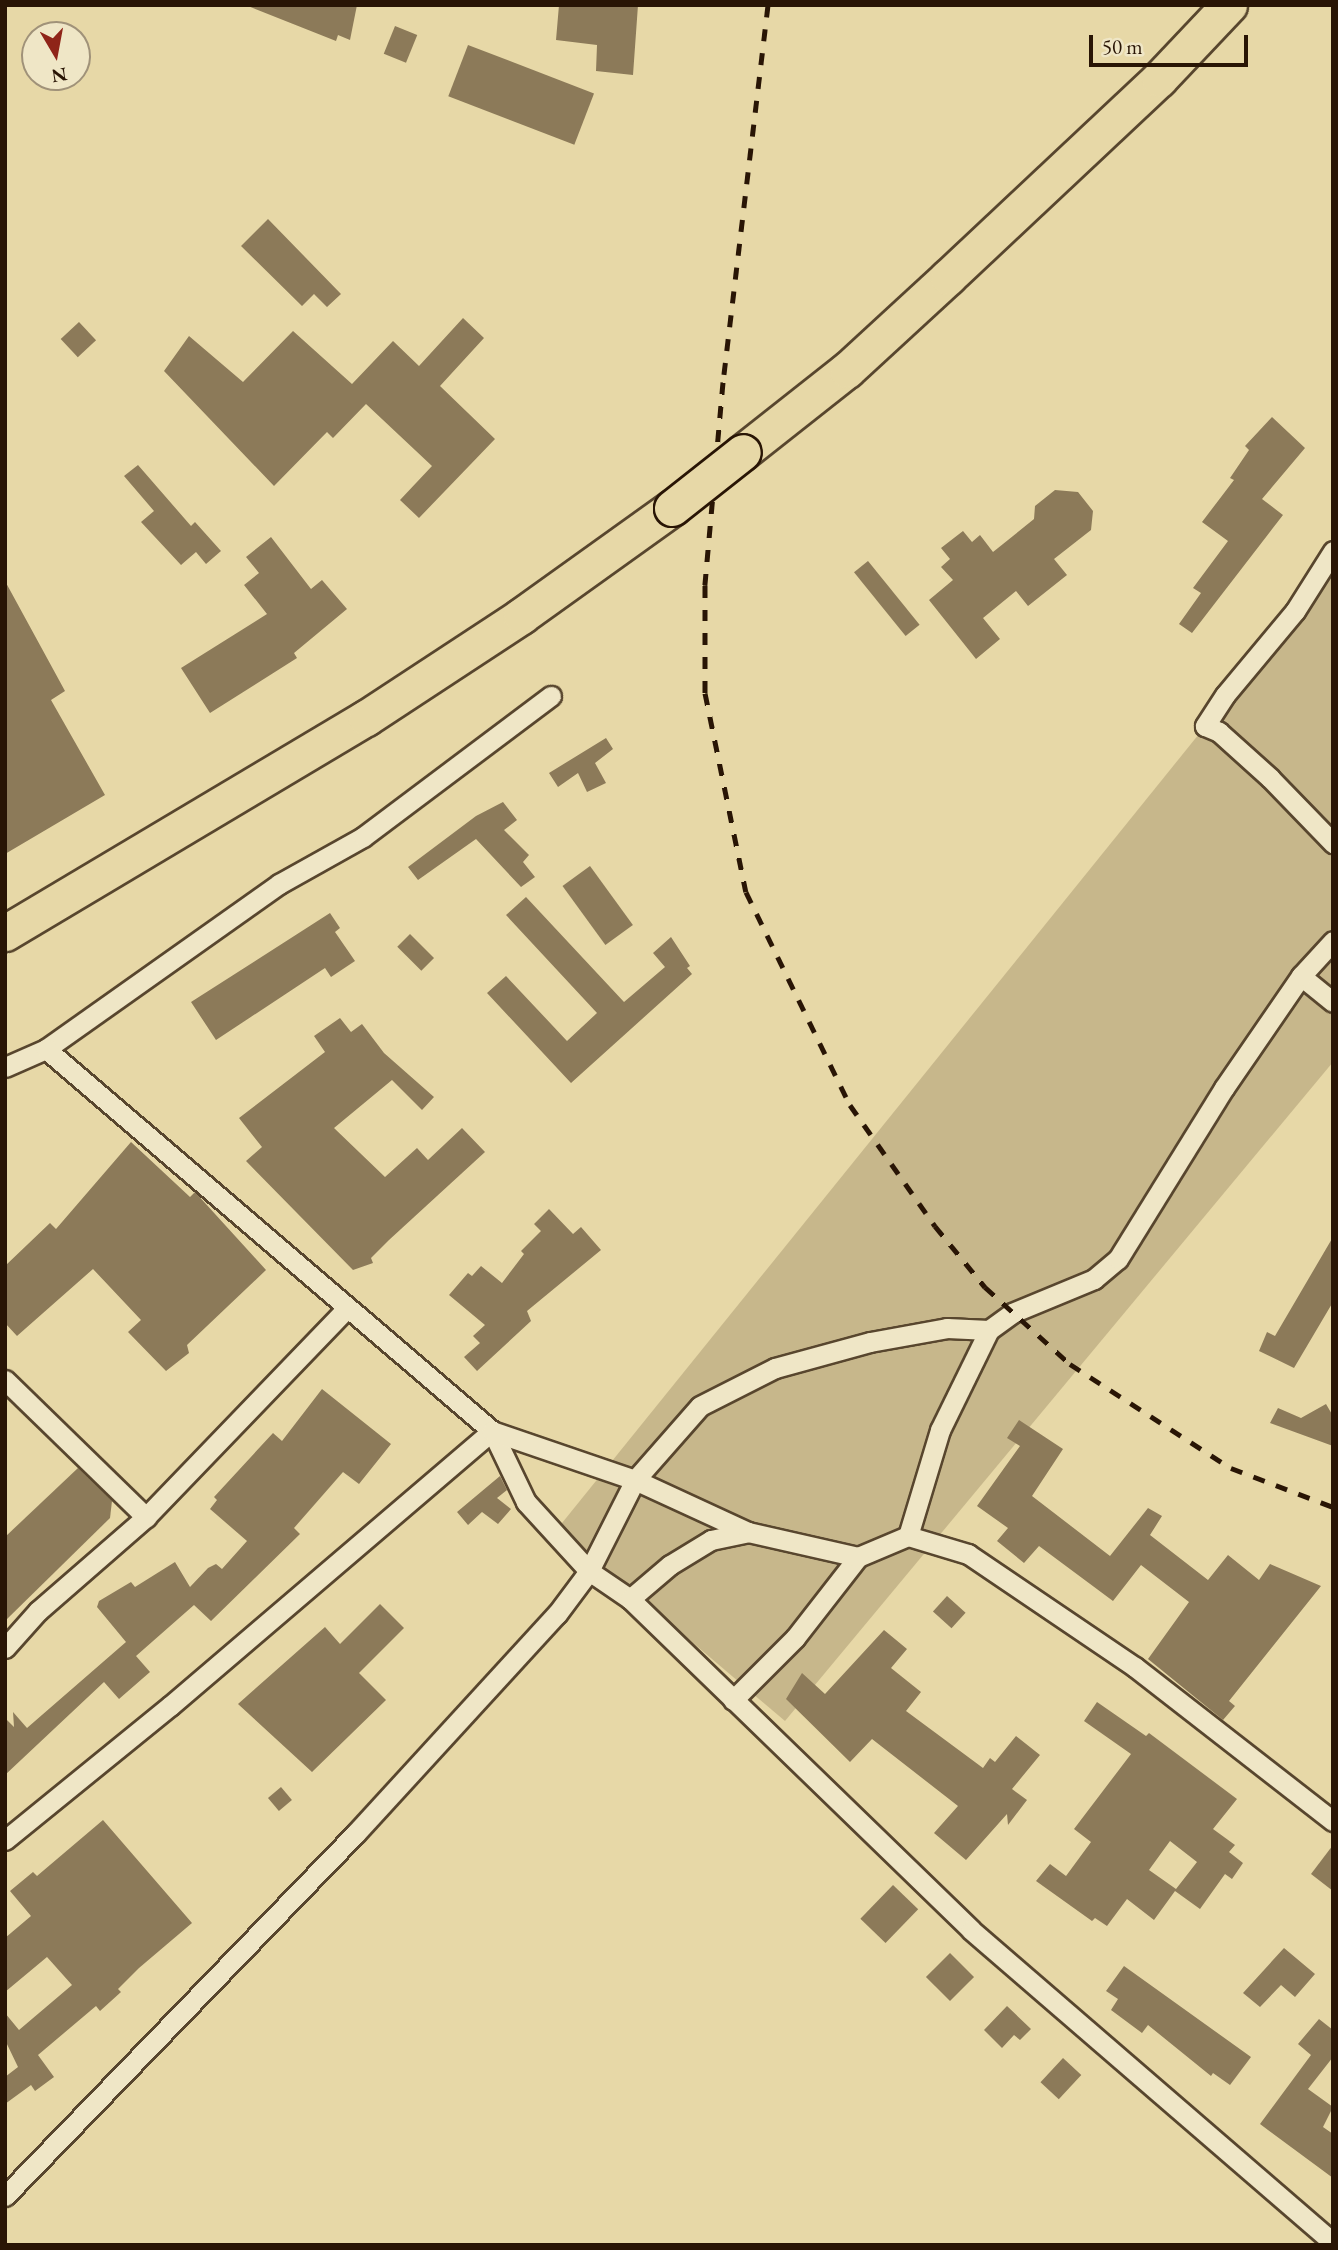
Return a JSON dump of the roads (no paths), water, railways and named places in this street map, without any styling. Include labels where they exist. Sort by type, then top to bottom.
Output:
[{"type":"highway","points":[[5,933],[366,719],[521,616],[672,508],[847,370],[1159,79],[1229,5]]},
{"type":"street","points":[[1333,551],[1295,611],[1225,695],[1205,726],[1219,732],[1250,760],[1333,843]]},
{"type":"street","points":[[5,1067],[46,1049],[279,884],[363,837],[551,696]]},
{"type":"street","points":[[908,1536],[940,1430],[989,1330],[1012,1313],[1094,1279],[1118,1259],[1157,1192],[1301,976],[1333,941]]},
{"type":"street","points":[[1301,976],[1333,1002]]},
{"type":"street","points":[[46,1049],[346,1310],[492,1430],[635,1480],[748,1532],[858,1557]]},
{"type":"street","points":[[5,1648],[38,1611],[146,1517],[346,1310]]},
{"type":"street","points":[[5,2196],[356,1833],[557,1614],[589,1571],[635,1480],[700,1406],[775,1368],[902,1336],[947,1328],[989,1330]]},
{"type":"street","points":[[5,1380],[146,1517]]},
{"type":"street","points":[[492,1430],[526,1502],[589,1571],[630,1599],[971,1930],[1333,2243]]},
{"type":"street","points":[[5,1840],[170,1706],[492,1430]]},
{"type":"street","points":[[630,1599],[670,1565],[711,1540],[748,1532]]},
{"type":"street","points":[[733,1700],[795,1638],[858,1557],[908,1536],[968,1554],[1135,1667],[1333,1821]]},
{"type":"railway","points":[[768,5],[723,382],[705,585],[705,693],[746,892],[850,1105],[935,1226],[985,1287],[1070,1364],[1231,1468],[1333,1507]]}]
